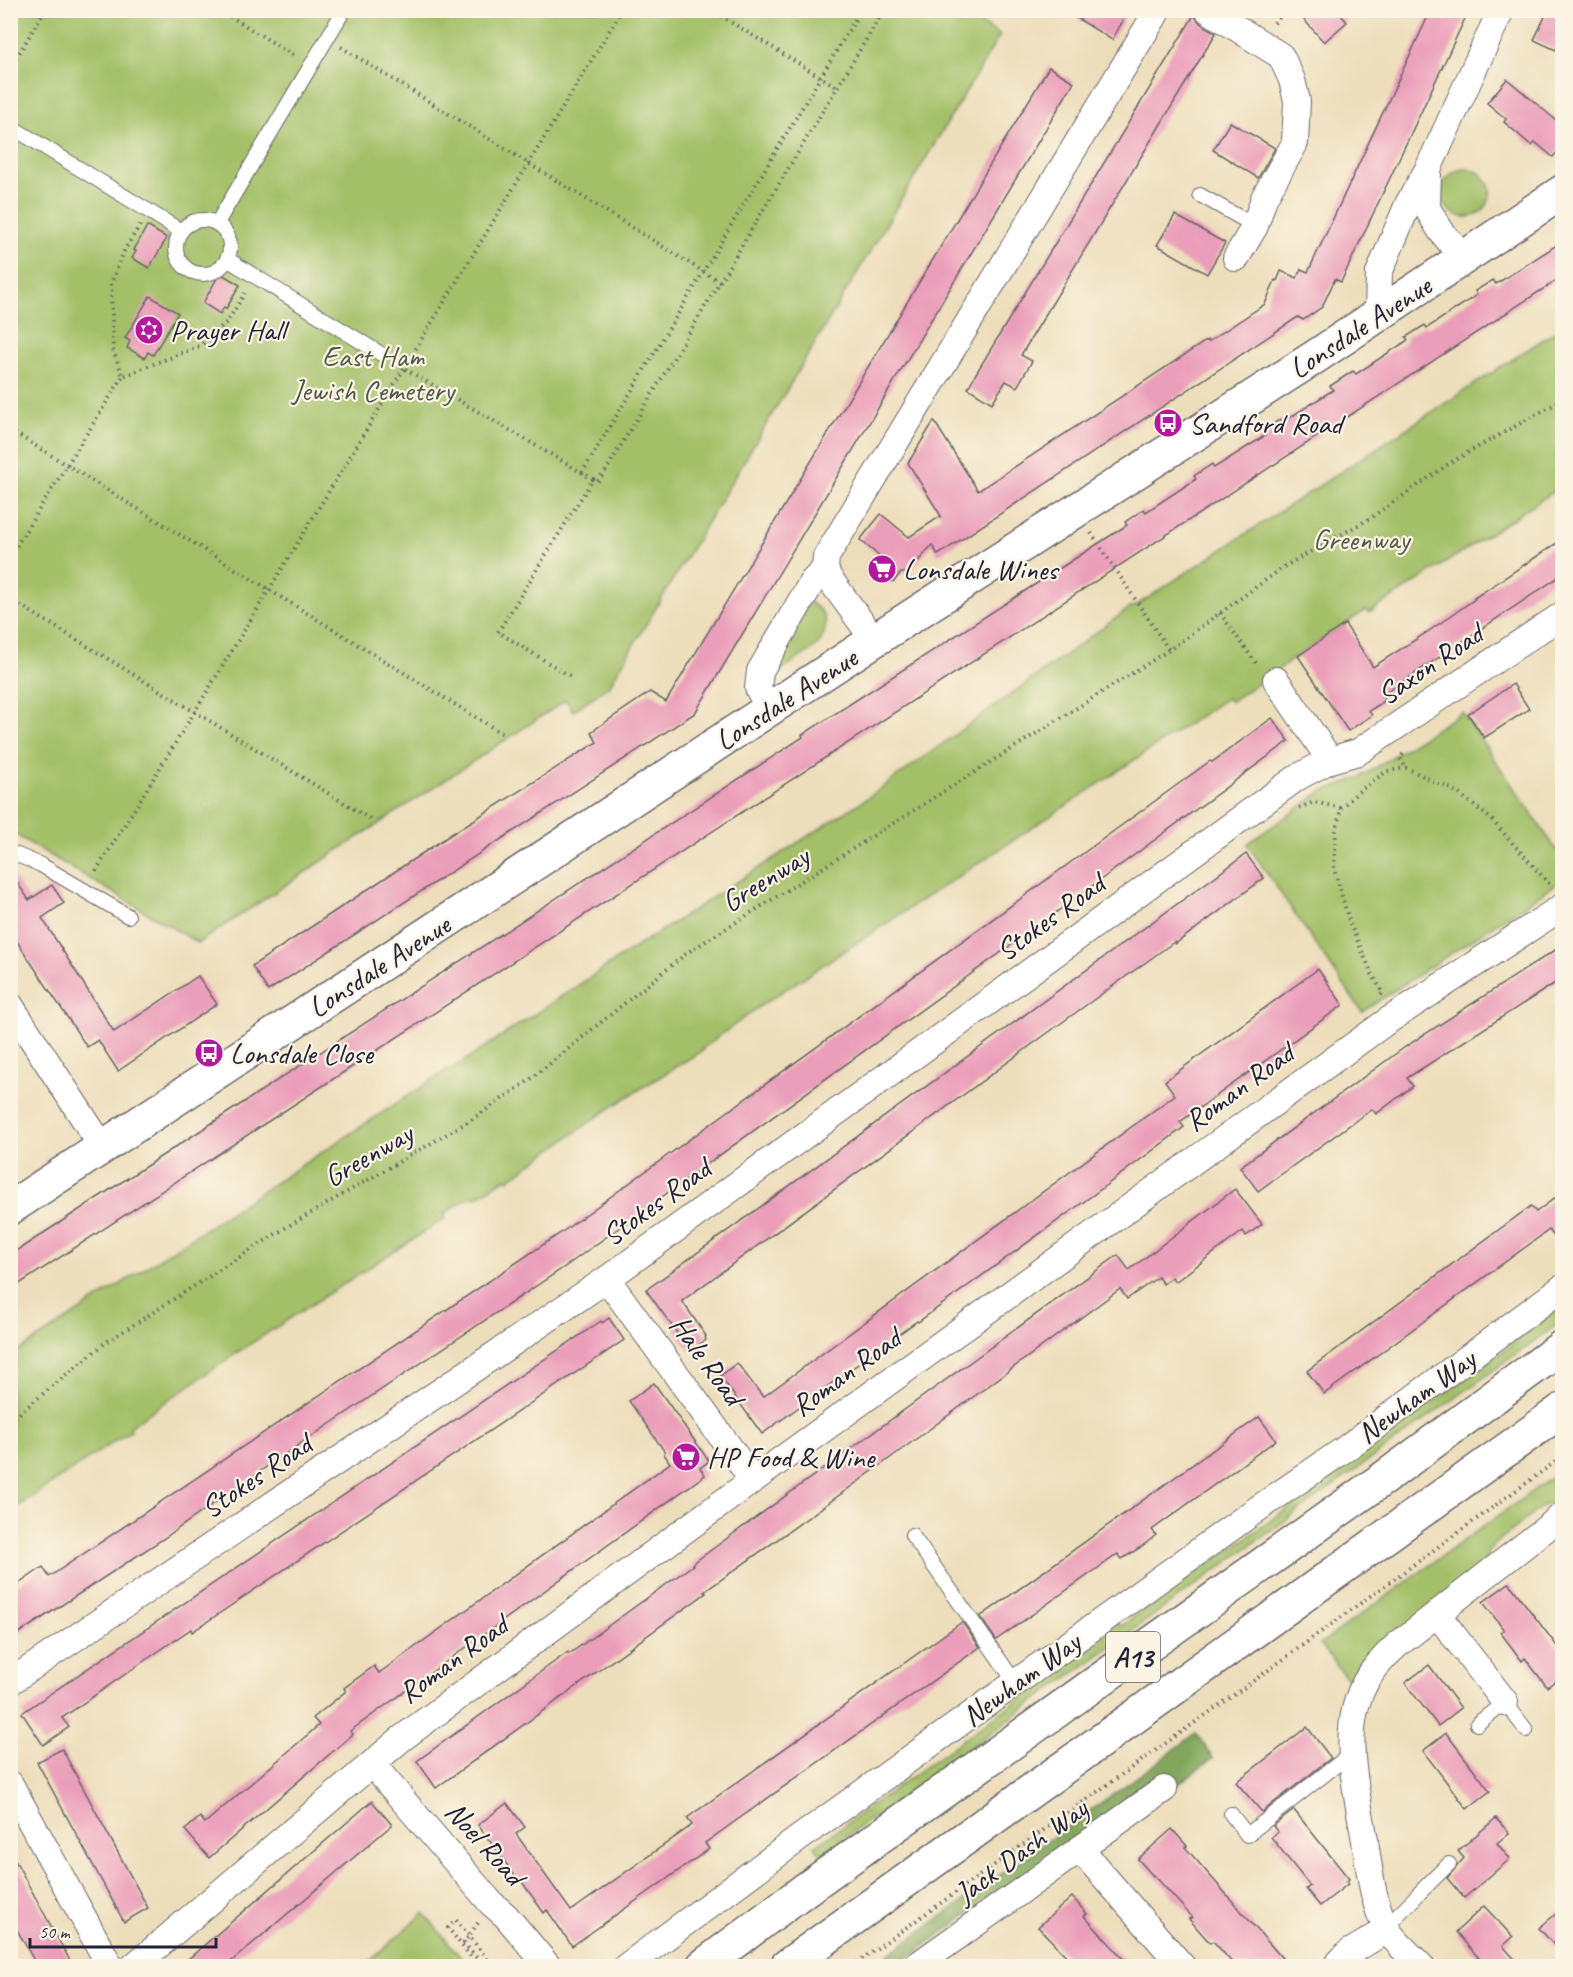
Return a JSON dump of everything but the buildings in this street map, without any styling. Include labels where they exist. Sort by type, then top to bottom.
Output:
[{"type":"main road","name":"Lonsdale Avenue","points":[[10,1208],[769,709],[1464,259],[1563,192]]},
{"type":"main road","name":"Newham Way","points":[[703,1966],[806,1889],[1384,1478],[1563,1347]]},
{"type":"main road","name":"A13","points":[[787,1966],[1563,1410]]},
{"type":"street","points":[[873,641],[829,578],[825,569],[826,557],[1156,10]]},
{"type":"street","points":[[1208,10],[1281,56],[1292,80],[1297,101],[1298,118],[1295,143],[1264,198],[1255,226],[1236,258]]},
{"type":"street","points":[[1378,314],[1379,273],[1408,204],[1428,169],[1501,10]]},
{"type":"street","points":[[1428,169],[1426,208],[1464,259]]},
{"type":"street","points":[[769,709],[758,688],[760,671],[812,582],[825,569]]},
{"type":"street","name":"Saxon Road","points":[[1330,760],[1358,752],[1563,615]]},
{"type":"street","points":[[1268,674],[1330,760]]},
{"type":"street","name":"Stokes Road","points":[[10,1682],[608,1279],[1284,787],[1330,760]]},
{"type":"street","name":"Roman Road","points":[[134,1966],[410,1732],[753,1480],[1559,899]]},
{"type":"street","points":[[10,1005],[103,1148]]},
{"type":"street","name":"Hale Road","points":[[608,1279],[753,1480]]},
{"type":"street","name":"Newham Way","points":[[627,1966],[798,1839],[1256,1510],[1345,1449],[1563,1288]]},
{"type":"street","points":[[1421,1966],[1387,1928],[1374,1892],[1352,1753],[1352,1729],[1357,1704],[1364,1684],[1380,1661],[1397,1645],[1563,1516]]},
{"type":"street","points":[[1437,1614],[1505,1702]]},
{"type":"street","name":"Noel Road","points":[[372,1764],[486,1911],[506,1916],[548,1966]]},
{"type":"street","points":[[10,1784],[110,1966]]},
{"type":"street","name":"Jack Dash Way","points":[[916,1966],[1164,1789]]},
{"type":"street","points":[[1080,1849],[1182,1966]]},
{"type":"street","points":[[1336,1966],[1347,1954],[1387,1928]]},
{"type":"lane","points":[[217,223],[344,10]]},
{"type":"lane","points":[[10,126],[181,231]]},
{"type":"lane","points":[[1200,195],[1255,226]]},
{"type":"lane","points":[[194,221],[217,223],[228,237],[230,246],[227,259],[218,270],[209,273],[191,271],[179,258],[177,240],[181,231],[194,221]]},
{"type":"lane","points":[[227,259],[381,354]]},
{"type":"lane","points":[[10,856],[15,854],[41,865],[128,916]]},
{"type":"lane","points":[[912,1534],[1016,1682]]},
{"type":"lane","points":[[1477,1724],[1505,1702],[1526,1730]]},
{"type":"lane","points":[[1231,1814],[1247,1835],[1352,1753]]},
{"type":"lane","points":[[1387,1928],[1427,1884],[1449,1864]]},
{"type":"path","points":[[10,68],[45,10]]},
{"type":"path","points":[[220,10],[311,66]]},
{"type":"path","points":[[96,871],[195,713],[622,10]]},
{"type":"path","points":[[711,10],[837,87]]},
{"type":"path","points":[[582,472],[861,10]]},
{"type":"path","points":[[381,354],[597,482],[884,10]]},
{"type":"path","points":[[327,39],[720,282]]},
{"type":"path","points":[[123,376],[113,350],[111,283],[124,249],[149,211]]},
{"type":"path","points":[[10,556],[123,376],[200,345],[227,322],[255,276]]},
{"type":"path","name":"Greenway","points":[[10,1421],[105,1343],[285,1228],[471,1120],[527,1082],[687,953],[1169,650],[1285,566],[1369,519],[1452,460],[1563,400]]},
{"type":"path","points":[[10,430],[503,735]]},
{"type":"path","points":[[570,676],[498,632],[593,479]]},
{"type":"path","points":[[1078,510],[1169,650]]},
{"type":"path","points":[[10,599],[372,820]]},
{"type":"path","points":[[1220,613],[1268,674]]},
{"type":"path","points":[[1404,753],[1400,758],[1406,768],[1457,792],[1491,819],[1559,899]]},
{"type":"path","points":[[1377,999],[1383,993],[1350,924],[1334,869],[1336,831],[1341,808],[1369,788],[1387,771],[1406,768]]},
{"type":"path","points":[[1295,803],[1300,809],[1314,802],[1341,808]]},
{"type":"path","points":[[852,1966],[1236,1694],[1563,1457]]},
{"type":"path","points":[[483,1966],[464,1943],[486,1911]]},
{"type":"path","points":[[478,1966],[448,1928],[456,1920],[493,1966]]},
{"type":"green space","name":"East Ham Jewish Cemetery","points":[[961,10],[1000,35],[609,686],[573,711],[566,700],[198,943],[11,832],[11,11]]},
{"type":"green space","points":[[1466,169],[1483,176],[1490,193],[1483,210],[1466,217],[1449,210],[1442,193],[1449,176]]},
{"type":"green space","name":"Greenway","points":[[1562,327],[1562,486],[1369,613],[1366,610],[1230,702],[1227,698],[760,1006],[703,1050],[616,1104],[508,1180],[506,1178],[477,1197],[471,1196],[444,1214],[446,1218],[247,1346],[129,1427],[131,1430],[11,1511],[11,1356],[872,795],[1131,607]]},
{"type":"green space","points":[[809,602],[816,606],[824,616],[825,627],[821,639],[817,646],[767,680]]},
{"type":"green space","points":[[1462,712],[1562,858],[1562,880],[1362,1012],[1247,844],[1323,791],[1361,777]]},
{"type":"green space","points":[[1562,1307],[1562,1321],[821,1855],[815,1846],[1104,1638],[1101,1628],[1113,1620],[1121,1626],[1348,1466],[1345,1457],[1354,1451],[1361,1456]]},
{"type":"green space","points":[[1562,1470],[1562,1500],[1544,1505],[1492,1546],[1482,1564],[1354,1681],[1348,1680],[1320,1644]]},
{"type":"green space","points":[[1196,1733],[1213,1758],[1176,1786],[1166,1773],[896,1966],[872,1966],[1158,1762]]},
{"type":"green space","points":[[424,1913],[468,1966],[364,1966]]},
{"type":"place","name":"Prayer Hall","points":[[149,330]]},
{"type":"place","name":"Sandford Road","points":[[1168,423]]},
{"type":"place","name":"Lonsdale Wines","points":[[882,569]]},
{"type":"place","name":"Lonsdale Close","points":[[209,1053]]},
{"type":"place","name":"HP Food & Wine","points":[[686,1457]]}]
